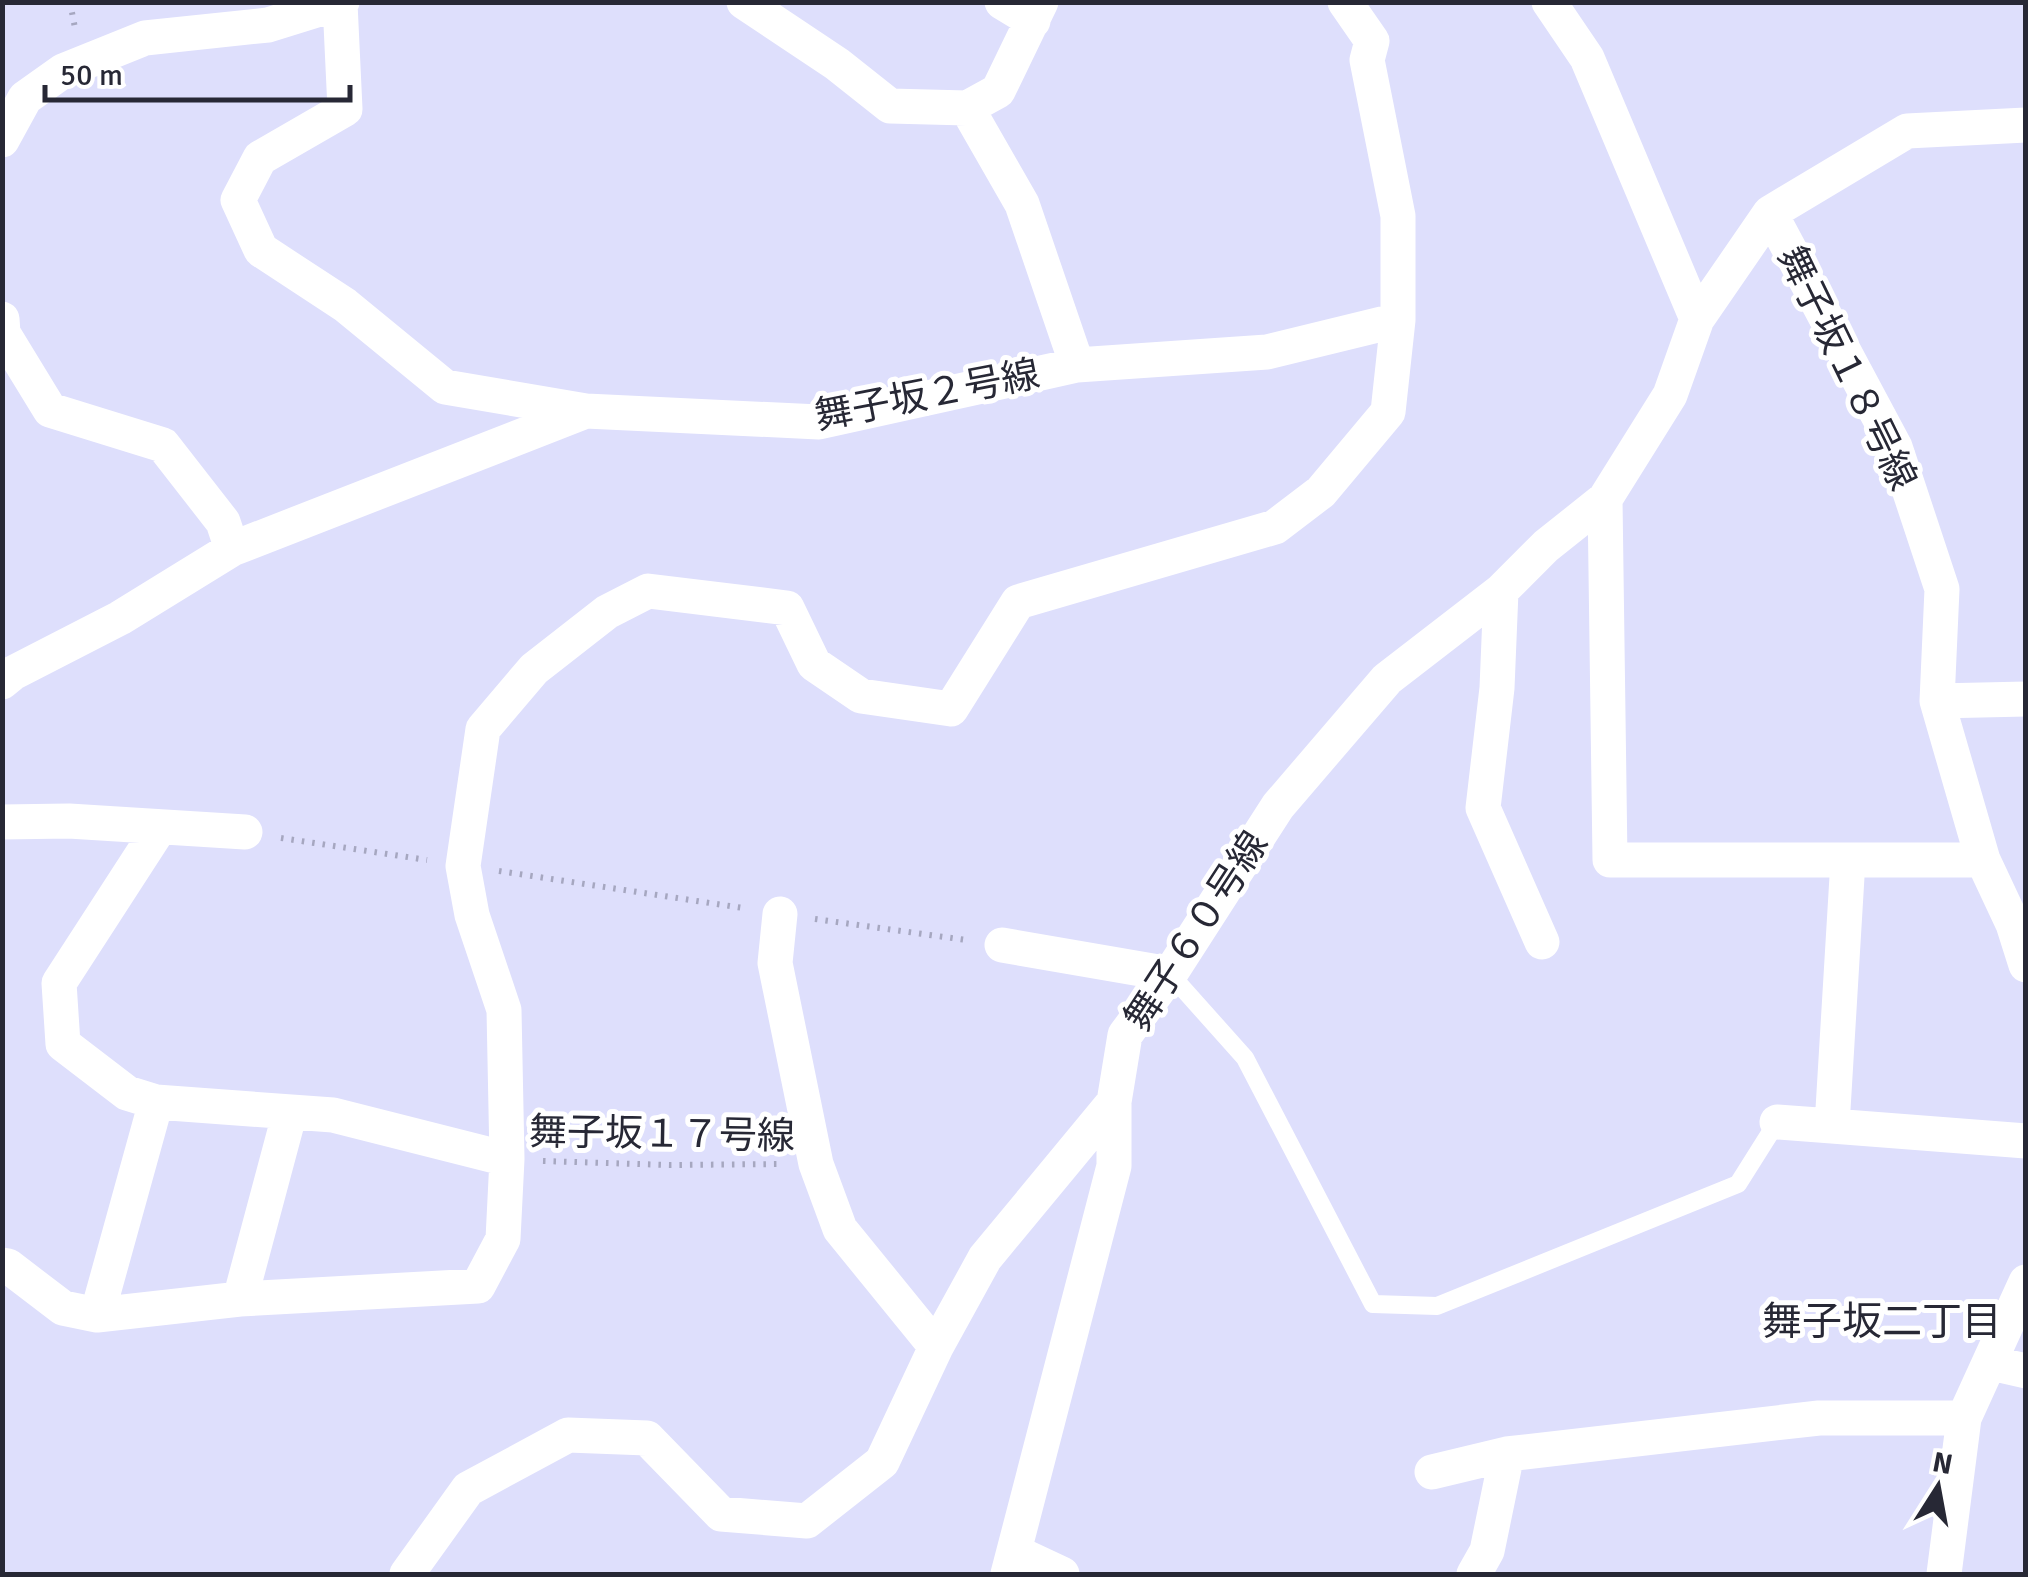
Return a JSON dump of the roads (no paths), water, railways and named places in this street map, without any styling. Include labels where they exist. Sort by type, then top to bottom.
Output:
[{"type":"street","points":[[744,2],[890,106],[967,108],[998,91],[1037,12],[1002,2]]},
{"type":"street","points":[[2,1265],[63,1308],[97,1315],[240,1298],[478,1286],[502,1239],[507,1160],[504,1010],[472,915],[463,866],[483,729],[534,669],[608,612],[648,591],[786,608],[814,664],[861,696],[952,709],[1018,602],[1275,527],[1321,492],[1388,412],[1398,320],[1398,216],[1367,60],[1372,41],[1345,2]]},
{"type":"street","points":[[1549,2],[1587,58],[1697,320]]},
{"type":"street","points":[[2,140],[25,98],[63,71],[82,63],[145,38],[268,25],[341,3],[344,109],[260,158],[238,200],[261,250],[344,305],[446,388],[586,412]]},
{"type":"street","points":[[967,108],[1022,204],[1077,364]]},
{"type":"street","name":"舞子６０号線","points":[[407,1574],[468,1488],[568,1434],[647,1438],[720,1514],[807,1522],[882,1462],[936,1347],[985,1258],[1114,1102],[1126,1035],[1278,806],[1387,679],[1501,590],[1546,546],[1605,500],[1670,395],[1697,320],[1770,213],[1907,132],[2026,125]]},
{"type":"street","name":"舞子坂１８号線","points":[[1770,213],[1894,446],[1942,589],[1937,701],[1983,860],[2019,924],[2026,965]]},
{"type":"street","points":[[2,319],[3,333],[50,410],[163,445],[224,522],[232,550]]},
{"type":"street","name":"舞子坂２号線","points":[[2,682],[120,618],[232,550],[586,412],[819,422],[1077,364],[1267,352],[1398,320]]},
{"type":"street","points":[[1605,500],[1610,860],[1983,860]]},
{"type":"street","points":[[1501,590],[1497,688],[1482,808],[1542,942]]},
{"type":"street","points":[[1937,701],[2026,698]]},
{"type":"street","points":[[2,822],[245,832]]},
{"type":"street","points":[[160,827],[59,983],[64,1044],[127,1093],[156,1102],[333,1115],[507,1160]]},
{"type":"street","points":[[1832,1126],[1848,860]]},
{"type":"street","points":[[780,914],[776,963],[816,1164],[840,1229],[936,1347]]},
{"type":"street","points":[[1002,945],[1170,974]]},
{"type":"street","points":[[97,1315],[156,1102]]},
{"type":"street","points":[[1062,1574],[1012,1563],[1114,1166],[1114,1102]]},
{"type":"street","points":[[240,1298],[290,1112]]},
{"type":"street","points":[[1777,1122],[2026,1141]]},
{"type":"street","points":[[1944,1574],[1964,1418],[2008,1367],[2026,1282]]},
{"type":"street","points":[[1432,1472],[1508,1454],[1819,1418],[1964,1418]]},
{"type":"street","points":[[1474,1574],[1487,1551],[1508,1454]]},
{"type":"lane","points":[[1170,974],[1245,1058],[1374,1304],[1437,1306],[1738,1184],[1777,1122]]},
{"type":"district","name":"舞子坂二丁目","points":[[1882,1322]]}]
